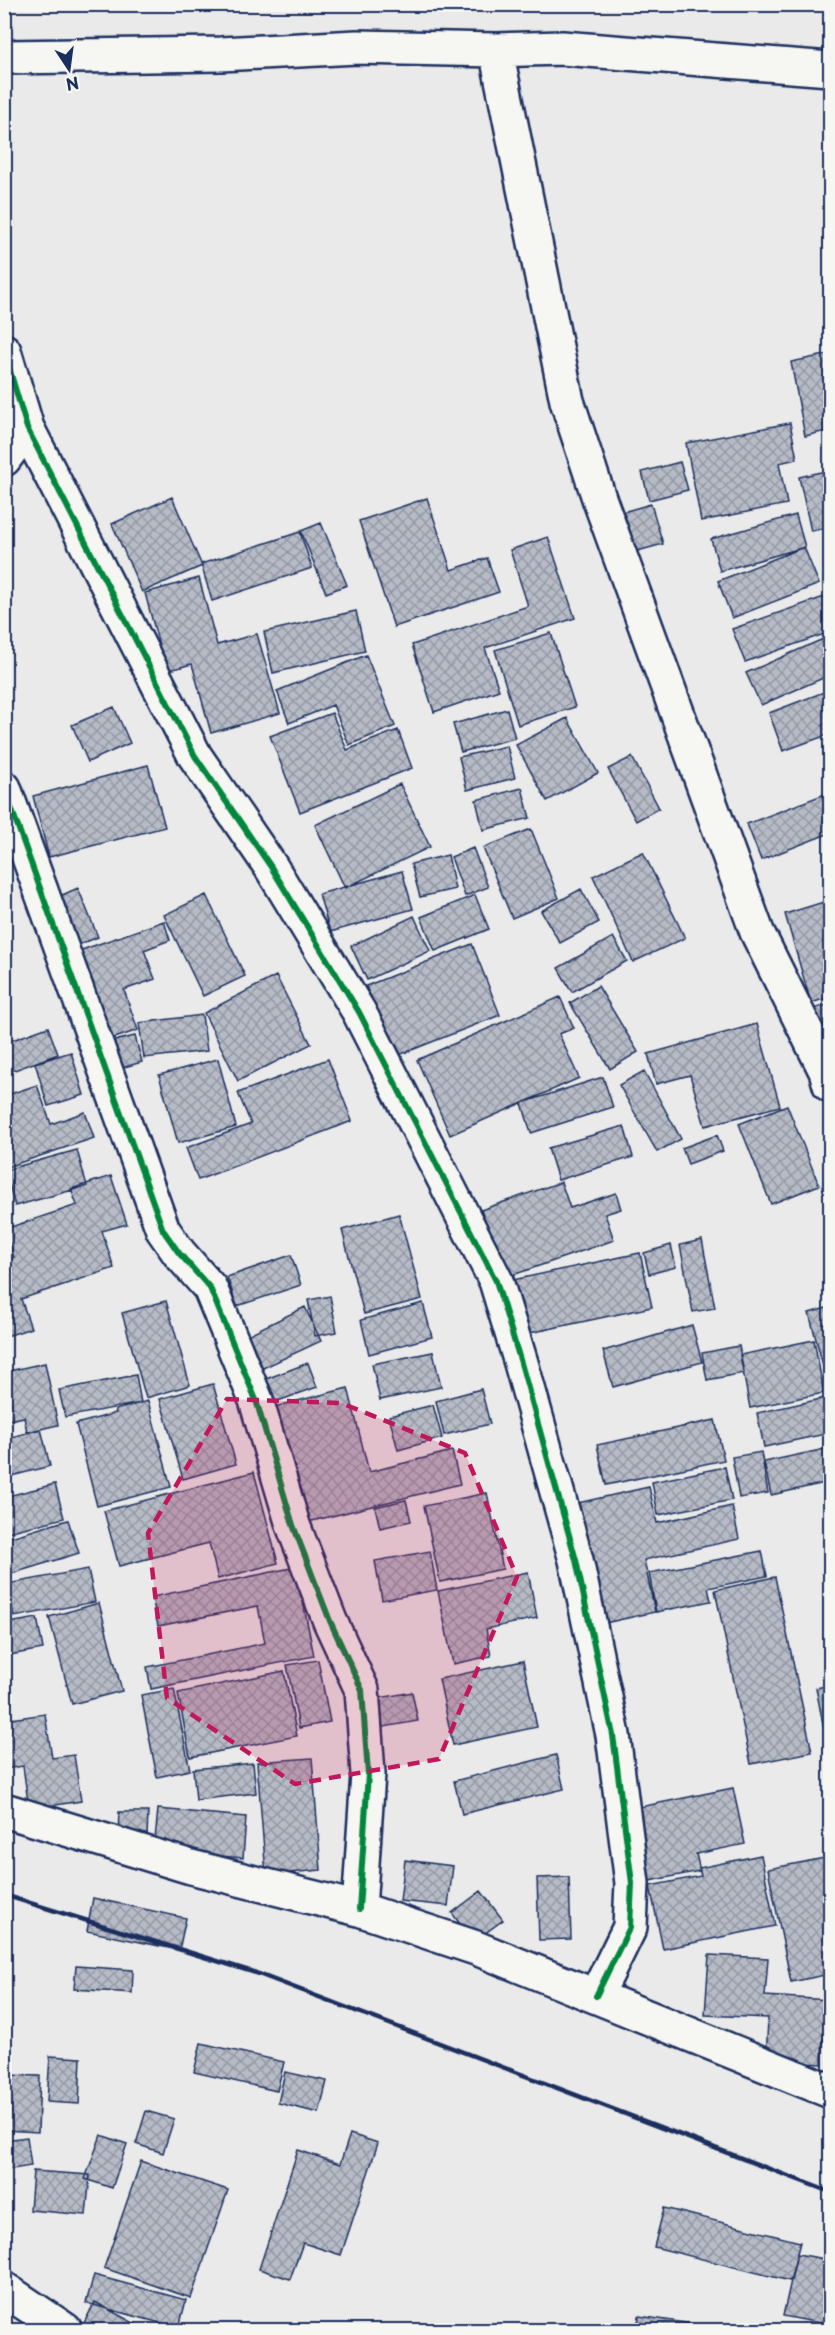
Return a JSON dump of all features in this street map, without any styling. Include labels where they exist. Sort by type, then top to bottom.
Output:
[{"type":"street","points":[[4,57],[220,54],[357,47],[496,50],[562,48],[831,69]]},
{"type":"street","points":[[496,50],[570,412],[600,501],[757,932],[831,1085]]},
{"type":"street","points":[[4,351],[27,428],[195,756],[271,867],[359,1012],[496,1281],[576,1560],[613,1735],[632,1883],[630,1928],[596,1996]]},
{"type":"street","points":[[4,459],[27,428]]},
{"type":"street","points":[[4,788],[163,1230],[179,1253],[210,1287],[256,1400],[293,1525],[330,1620],[362,1690],[368,1774],[359,1909]]},
{"type":"street","points":[[4,1810],[191,1867],[359,1909],[476,1948],[831,2091]]},
{"type":"street","points":[[4,2289],[65,2331]]},
{"type":"highlighted area","points":[[227,1399],[341,1403],[465,1453],[517,1577],[439,1759],[295,1784],[167,1698],[148,1533]]},
{"type":"building","points":[[830,354],[830,430],[805,436],[791,362]]},
{"type":"building","points":[[790,423],[797,459],[779,463],[787,504],[701,521],[686,443]]},
{"type":"building","points":[[680,462],[688,490],[649,500],[642,472]]},
{"type":"building","points":[[830,470],[830,527],[811,531],[799,477]]},
{"type":"building","points":[[172,497],[202,566],[142,592],[112,524]]},
{"type":"building","points":[[427,498],[451,570],[487,558],[499,592],[394,627],[359,521]]},
{"type":"building","points":[[651,504],[663,544],[630,553],[619,513]]},
{"type":"building","points":[[796,515],[805,547],[720,571],[711,539]]},
{"type":"building","points":[[321,523],[347,585],[326,593],[301,531]]},
{"type":"building","points":[[300,532],[312,568],[212,601],[201,564]]},
{"type":"building","points":[[548,537],[575,618],[485,648],[499,690],[434,712],[412,645],[528,606],[510,550]]},
{"type":"building","points":[[804,547],[819,584],[732,618],[718,581]]},
{"type":"building","points":[[199,578],[217,645],[257,634],[280,713],[211,733],[192,664],[166,671],[145,593]]},
{"type":"building","points":[[827,596],[830,606],[830,632],[745,662],[732,629]]},
{"type":"building","points":[[356,611],[365,651],[273,673],[264,632]]},
{"type":"building","points":[[551,633],[575,707],[518,725],[495,650]]},
{"type":"building","points":[[830,636],[830,675],[761,705],[746,673]]},
{"type":"building","points":[[366,655],[395,726],[349,745],[333,705],[289,723],[277,691]]},
{"type":"building","points":[[829,690],[830,734],[783,751],[769,713]]},
{"type":"building","points":[[114,707],[130,743],[88,762],[72,725]]},
{"type":"building","points":[[507,709],[515,738],[461,752],[453,724]]},
{"type":"building","points":[[332,713],[347,750],[398,730],[412,768],[300,812],[270,736]]},
{"type":"building","points":[[567,718],[598,773],[547,801],[516,745]]},
{"type":"building","points":[[507,746],[515,778],[467,790],[459,757]]},
{"type":"building","points":[[632,757],[659,808],[636,821],[608,769]]},
{"type":"building","points":[[148,765],[165,827],[49,857],[33,796]]},
{"type":"building","points":[[400,784],[430,847],[345,888],[315,825]]},
{"type":"building","points":[[522,788],[530,818],[483,830],[476,800]]},
{"type":"building","points":[[830,792],[830,833],[761,860],[747,824]]},
{"type":"building","points":[[531,829],[559,898],[512,918],[483,848]]},
{"type":"building","points":[[473,848],[488,887],[465,896],[451,857]]},
{"type":"building","points":[[643,852],[685,938],[633,962],[593,876]]},
{"type":"building","points":[[448,855],[455,889],[420,897],[411,864]]},
{"type":"building","points":[[402,871],[413,909],[330,932],[319,894]]},
{"type":"building","points":[[78,888],[98,937],[71,948],[51,900]]},
{"type":"building","points":[[581,889],[599,922],[560,943],[541,911]]},
{"type":"building","points":[[206,895],[245,976],[203,996],[164,915]]},
{"type":"building","points":[[475,895],[489,929],[435,951],[421,917]]},
{"type":"building","points":[[830,900],[830,997],[811,1003],[785,914]]},
{"type":"building","points":[[414,916],[430,951],[367,980],[351,946]]},
{"type":"building","points":[[164,921],[170,940],[144,950],[155,979],[124,990],[138,1030],[109,1040],[76,952]]},
{"type":"building","points":[[613,937],[627,961],[572,992],[558,968]]},
{"type":"building","points":[[472,944],[500,1015],[394,1057],[366,986]]},
{"type":"building","points":[[276,976],[311,1044],[238,1081],[204,1013]]},
{"type":"building","points":[[598,986],[638,1052],[610,1069],[570,1003]]},
{"type":"building","points":[[560,997],[574,1028],[559,1034],[579,1078],[450,1135],[417,1060]]},
{"type":"building","points":[[830,1004],[830,1035],[821,1038],[813,1009]]},
{"type":"building","points":[[202,1015],[207,1051],[144,1058],[139,1023]]},
{"type":"building","points":[[757,1024],[780,1106],[705,1126],[690,1075],[656,1084],[648,1054]]},
{"type":"building","points":[[48,1027],[58,1054],[4,1074],[4,1043]]},
{"type":"building","points":[[135,1036],[142,1062],[121,1068],[114,1041]]},
{"type":"building","points":[[71,1052],[84,1095],[48,1106],[35,1063]]},
{"type":"building","points":[[218,1059],[236,1127],[178,1143],[159,1075]]},
{"type":"building","points":[[328,1059],[352,1121],[198,1180],[186,1148],[251,1124],[238,1093]]},
{"type":"building","points":[[644,1071],[681,1139],[657,1152],[619,1085]]},
{"type":"building","points":[[603,1077],[613,1107],[531,1133],[522,1103]]},
{"type":"building","points":[[37,1085],[51,1124],[85,1112],[94,1138],[4,1168],[4,1096]]},
{"type":"building","points":[[787,1105],[819,1185],[771,1204],[739,1124]]},
{"type":"building","points":[[624,1126],[633,1157],[558,1180],[548,1148]]},
{"type":"building","points":[[717,1135],[723,1151],[688,1164],[682,1148]]},
{"type":"building","points":[[77,1150],[87,1186],[15,1206],[5,1170]]},
{"type":"building","points":[[111,1176],[127,1224],[102,1231],[114,1268],[21,1299],[31,1328],[4,1337],[4,1260],[14,1257],[5,1229],[77,1205],[71,1189]]},
{"type":"building","points":[[561,1182],[570,1208],[616,1193],[621,1209],[605,1214],[614,1240],[504,1278],[481,1210]]},
{"type":"building","points":[[399,1214],[422,1299],[364,1314],[342,1230]]},
{"type":"building","points":[[702,1240],[715,1308],[693,1312],[680,1245]]},
{"type":"building","points":[[671,1245],[676,1267],[649,1274],[644,1253]]},
{"type":"building","points":[[640,1253],[652,1307],[520,1335],[508,1281]]},
{"type":"building","points":[[291,1255],[301,1285],[237,1306],[227,1277]]},
{"type":"building","points":[[330,1296],[337,1332],[315,1336],[308,1300]]},
{"type":"building","points":[[166,1301],[190,1385],[146,1398],[122,1313]]},
{"type":"building","points":[[423,1303],[432,1337],[369,1354],[361,1320]]},
{"type":"building","points":[[305,1307],[321,1341],[263,1368],[247,1335]]},
{"type":"building","points":[[830,1307],[830,1387],[829,1388],[809,1313]]},
{"type":"building","points":[[692,1325],[702,1362],[613,1387],[603,1351]]},
{"type":"building","points":[[814,1340],[824,1393],[750,1408],[740,1355]]},
{"type":"building","points":[[739,1346],[744,1373],[707,1380],[702,1353]]},
{"type":"building","points":[[433,1352],[441,1387],[380,1400],[372,1364]]},
{"type":"building","points":[[45,1363],[58,1425],[27,1432],[24,1417],[4,1421],[4,1372]]},
{"type":"building","points":[[308,1363],[317,1387],[275,1402],[266,1379]]},
{"type":"building","points":[[136,1375],[141,1403],[65,1417],[59,1390]]},
{"type":"building","points":[[213,1384],[236,1464],[183,1479],[160,1399]]},
{"type":"building","points":[[348,1388],[369,1472],[452,1451],[460,1484],[304,1523],[274,1407]]},
{"type":"building","points":[[481,1389],[490,1424],[444,1435],[436,1401]]},
{"type":"building","points":[[830,1397],[830,1433],[764,1447],[757,1413]]},
{"type":"building","points":[[148,1401],[171,1487],[97,1506],[76,1424]]},
{"type":"building","points":[[433,1405],[442,1438],[398,1450],[389,1416]]},
{"type":"building","points":[[715,1420],[724,1460],[606,1485],[597,1445]]},
{"type":"building","points":[[41,1429],[50,1466],[4,1478],[4,1439]]},
{"type":"building","points":[[830,1448],[830,1482],[771,1495],[764,1462]]},
{"type":"building","points":[[761,1452],[768,1493],[739,1498],[732,1457]]},
{"type":"building","points":[[725,1467],[732,1500],[658,1515],[652,1482]]},
{"type":"building","points":[[254,1472],[278,1563],[218,1579],[209,1543],[119,1566],[104,1511]]},
{"type":"building","points":[[55,1484],[64,1518],[4,1533],[4,1497]]},
{"type":"building","points":[[649,1487],[657,1523],[732,1506],[739,1539],[644,1560],[655,1612],[600,1624],[573,1504]]},
{"type":"building","points":[[487,1493],[503,1569],[440,1582],[424,1506]]},
{"type":"building","points":[[406,1500],[411,1521],[380,1528],[375,1507]]},
{"type":"building","points":[[68,1520],[79,1553],[7,1575],[4,1568],[4,1539]]},
{"type":"building","points":[[430,1551],[437,1590],[382,1600],[375,1561]]},
{"type":"building","points":[[762,1551],[767,1576],[708,1588],[711,1601],[656,1612],[649,1573]]},
{"type":"building","points":[[296,1567],[314,1656],[151,1689],[147,1667],[265,1643],[258,1606],[158,1626],[152,1597]]},
{"type":"building","points":[[88,1569],[95,1602],[14,1617],[7,1584]]},
{"type":"building","points":[[528,1572],[537,1618],[486,1629],[491,1656],[453,1664],[438,1591]]},
{"type":"building","points":[[775,1577],[812,1752],[751,1764],[715,1590]]},
{"type":"building","points":[[99,1603],[122,1691],[72,1704],[49,1617]]},
{"type":"building","points":[[37,1618],[43,1649],[4,1656],[4,1624]]},
{"type":"building","points":[[318,1660],[330,1722],[299,1728],[287,1665]]},
{"type":"building","points":[[523,1661],[537,1727],[453,1745],[439,1679]]},
{"type":"building","points":[[284,1671],[297,1736],[190,1757],[178,1693]]},
{"type":"building","points":[[830,1685],[830,1727],[824,1729],[816,1688]]},
{"type":"building","points":[[174,1689],[190,1770],[157,1777],[141,1695]]},
{"type":"building","points":[[412,1692],[418,1721],[373,1729],[368,1700]]},
{"type":"building","points":[[45,1714],[52,1758],[74,1755],[81,1801],[29,1809],[23,1766],[4,1769],[4,1720]]},
{"type":"building","points":[[556,1755],[564,1789],[462,1814],[454,1781]]},
{"type":"building","points":[[312,1758],[321,1870],[266,1875],[257,1762]]},
{"type":"building","points":[[253,1763],[256,1793],[196,1800],[193,1769]]},
{"type":"building","points":[[733,1788],[745,1844],[696,1854],[700,1871],[644,1882],[630,1809]]},
{"type":"building","points":[[158,1809],[246,1817],[243,1858],[154,1850]]},
{"type":"building","points":[[119,1812],[148,1812],[147,1836],[118,1836]]},
{"type":"building","points":[[761,1855],[775,1926],[663,1949],[650,1886],[701,1876],[699,1868]]},
{"type":"building","points":[[830,1857],[830,1974],[791,1982],[768,1869]]},
{"type":"building","points":[[405,1860],[453,1866],[448,1906],[400,1901]]},
{"type":"building","points":[[569,1877],[571,1939],[539,1940],[537,1878]]},
{"type":"building","points":[[481,1891],[503,1920],[473,1942],[452,1913]]},
{"type":"building","points":[[93,1898],[186,1918],[179,1950],[87,1931]]},
{"type":"building","points":[[709,1955],[768,1958],[765,1996],[830,2000],[830,2039],[823,2039],[822,2064],[766,2061],[768,2018],[705,2015]]},
{"type":"building","points":[[76,1966],[133,1970],[132,1993],[74,1989]]},
{"type":"building","points":[[201,2043],[284,2062],[277,2091],[194,2072]]},
{"type":"building","points":[[50,2056],[81,2058],[79,2104],[47,2102]]},
{"type":"building","points":[[285,2072],[327,2081],[319,2113],[278,2103]]},
{"type":"building","points":[[4,2075],[40,2076],[38,2132],[4,2130]]},
{"type":"building","points":[[146,2111],[174,2119],[163,2153],[136,2144]]},
{"type":"building","points":[[350,2134],[378,2143],[341,2255],[303,2243],[290,2279],[259,2269],[298,2150],[340,2164]]},
{"type":"building","points":[[101,2135],[127,2144],[112,2188],[85,2179]]},
{"type":"building","points":[[27,2137],[31,2166],[7,2170],[4,2140]]},
{"type":"building","points":[[141,2161],[228,2190],[191,2298],[104,2268]]},
{"type":"building","points":[[33,2171],[90,2175],[86,2215],[30,2210]]},
{"type":"building","points":[[664,2208],[800,2242],[790,2281],[654,2247]]},
{"type":"building","points":[[797,2254],[830,2260],[830,2325],[783,2316]]},
{"type":"building","points":[[94,2275],[186,2300],[179,2328],[86,2303]]},
{"type":"building","points":[[95,2302],[141,2327],[139,2330],[98,2330],[84,2323]]},
{"type":"building","points":[[639,2316],[720,2328],[719,2330],[637,2330]]},
{"type":"railway","points":[[4,1895],[256,1973],[830,2192]]},
{"type":"cycle path","points":[[4,351],[27,428],[195,756],[271,867],[359,1012],[496,1281],[576,1560],[613,1735],[632,1883],[630,1927],[596,1996]]},
{"type":"cycle path","points":[[4,788],[163,1230],[179,1253],[210,1288],[256,1400],[293,1525],[330,1621],[362,1690],[368,1774],[359,1909]]}]
